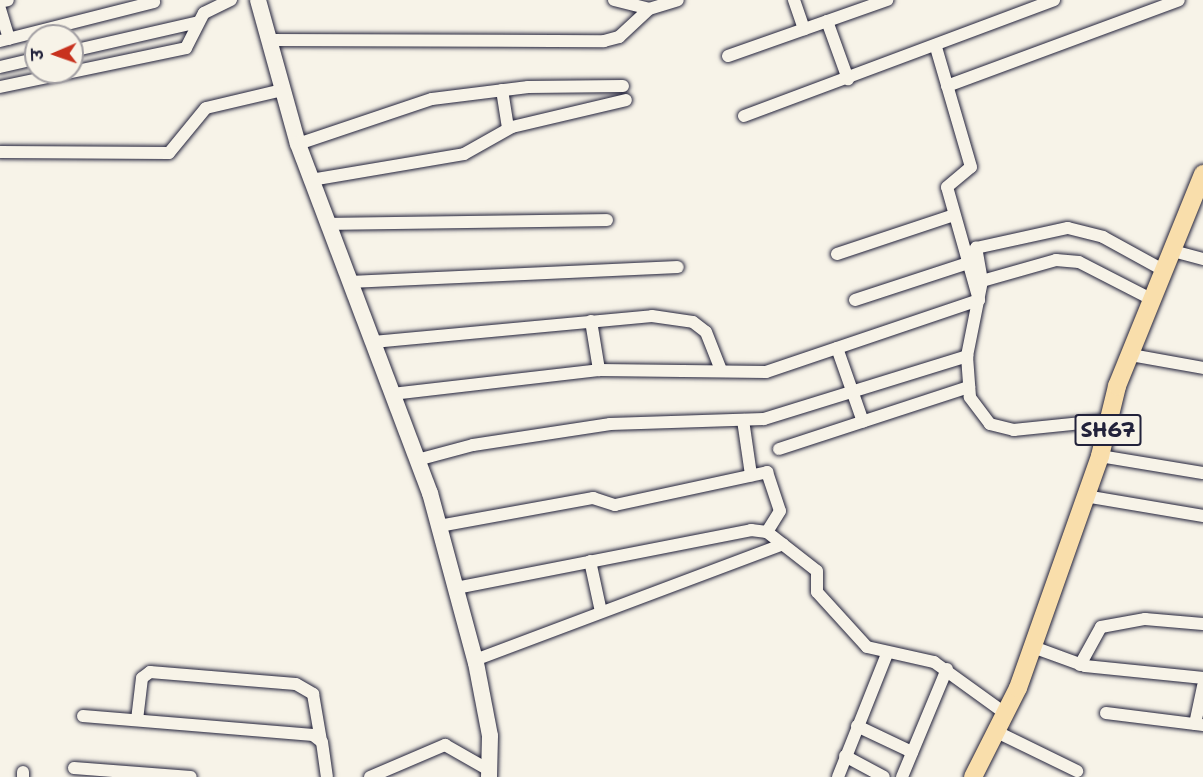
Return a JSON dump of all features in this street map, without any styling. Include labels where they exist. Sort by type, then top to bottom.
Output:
[{"type":"main road","points":[[258,0],[298,144],[417,460],[439,526],[476,660],[490,735],[489,774]]},
{"type":"main road","name":"SH67","points":[[973,777],[999,733],[1033,647],[1100,456],[1151,299],[1173,251],[1203,174]]},
{"type":"street","points":[[0,2],[8,0]]},
{"type":"street","points":[[0,87],[183,49],[205,11],[231,0]]},
{"type":"street","points":[[614,0],[649,9]]},
{"type":"street","points":[[268,40],[604,41],[619,37],[649,9],[678,0]]},
{"type":"street","points":[[795,0],[804,29]]},
{"type":"street","points":[[728,56],[887,0]]},
{"type":"street","points":[[744,116],[849,79],[1054,0]]},
{"type":"street","points":[[947,86],[1179,0]]},
{"type":"street","points":[[0,9],[5,40],[154,2]]},
{"type":"street","points":[[827,21],[849,79]]},
{"type":"street","points":[[84,48],[199,22]]},
{"type":"street","points":[[936,46],[971,167],[948,183],[954,215],[978,300]]},
{"type":"street","points":[[0,67],[24,62]]},
{"type":"street","points":[[298,144],[422,102],[502,90],[623,86]]},
{"type":"street","points":[[0,152],[169,153],[206,108],[283,90]]},
{"type":"street","points":[[502,90],[508,128]]},
{"type":"street","points":[[311,180],[464,154],[508,128],[626,100]]},
{"type":"street","points":[[837,254],[954,215]]},
{"type":"street","points":[[328,224],[607,220]]},
{"type":"street","points":[[1111,420],[1014,430],[990,424],[969,387],[967,356],[982,281],[976,248],[1068,228],[1103,237],[1163,270]]},
{"type":"street","points":[[1173,251],[1203,259]]},
{"type":"street","points":[[982,281],[1056,260],[1079,262],[1151,299]]},
{"type":"street","points":[[855,300],[968,263]]},
{"type":"street","points":[[350,282],[678,267]]},
{"type":"street","points":[[392,394],[598,369],[766,372],[978,300]]},
{"type":"street","points":[[373,342],[652,316],[693,322],[706,332],[721,370]]},
{"type":"street","points":[[591,321],[598,369]]},
{"type":"street","points":[[837,348],[862,422]]},
{"type":"street","points":[[1131,355],[1203,369]]},
{"type":"street","points":[[417,460],[473,445],[610,424],[743,420],[794,413],[967,356]]},
{"type":"street","points":[[779,449],[969,387]]},
{"type":"street","points":[[743,420],[751,475]]},
{"type":"street","points":[[1100,456],[1203,473]]},
{"type":"street","points":[[439,526],[593,498],[615,505],[767,472],[780,512],[767,532]]},
{"type":"street","points":[[1085,496],[1203,516]]},
{"type":"street","points":[[456,588],[751,530],[767,532],[817,571],[817,592],[867,647],[947,669],[1012,702]]},
{"type":"street","points":[[476,660],[783,544]]},
{"type":"street","points":[[590,561],[601,612]]},
{"type":"street","points":[[1080,665],[1101,627],[1145,619],[1203,624]]},
{"type":"street","points":[[1033,647],[1080,665],[1203,678]]},
{"type":"street","points":[[838,777],[887,654]]},
{"type":"street","points":[[902,777],[947,669]]},
{"type":"street","points":[[137,720],[142,678],[150,672],[296,684],[315,700],[327,777]]},
{"type":"street","points":[[1106,713],[1199,725],[1203,686]]},
{"type":"street","points":[[83,716],[309,735],[321,741]]},
{"type":"street","points":[[857,726],[912,752]]},
{"type":"street","points":[[999,733],[1077,771]]},
{"type":"street","points":[[370,777],[445,745],[489,774]]},
{"type":"street","points":[[845,756],[884,777]]},
{"type":"street","points":[[74,768],[133,775],[190,777]]}]
